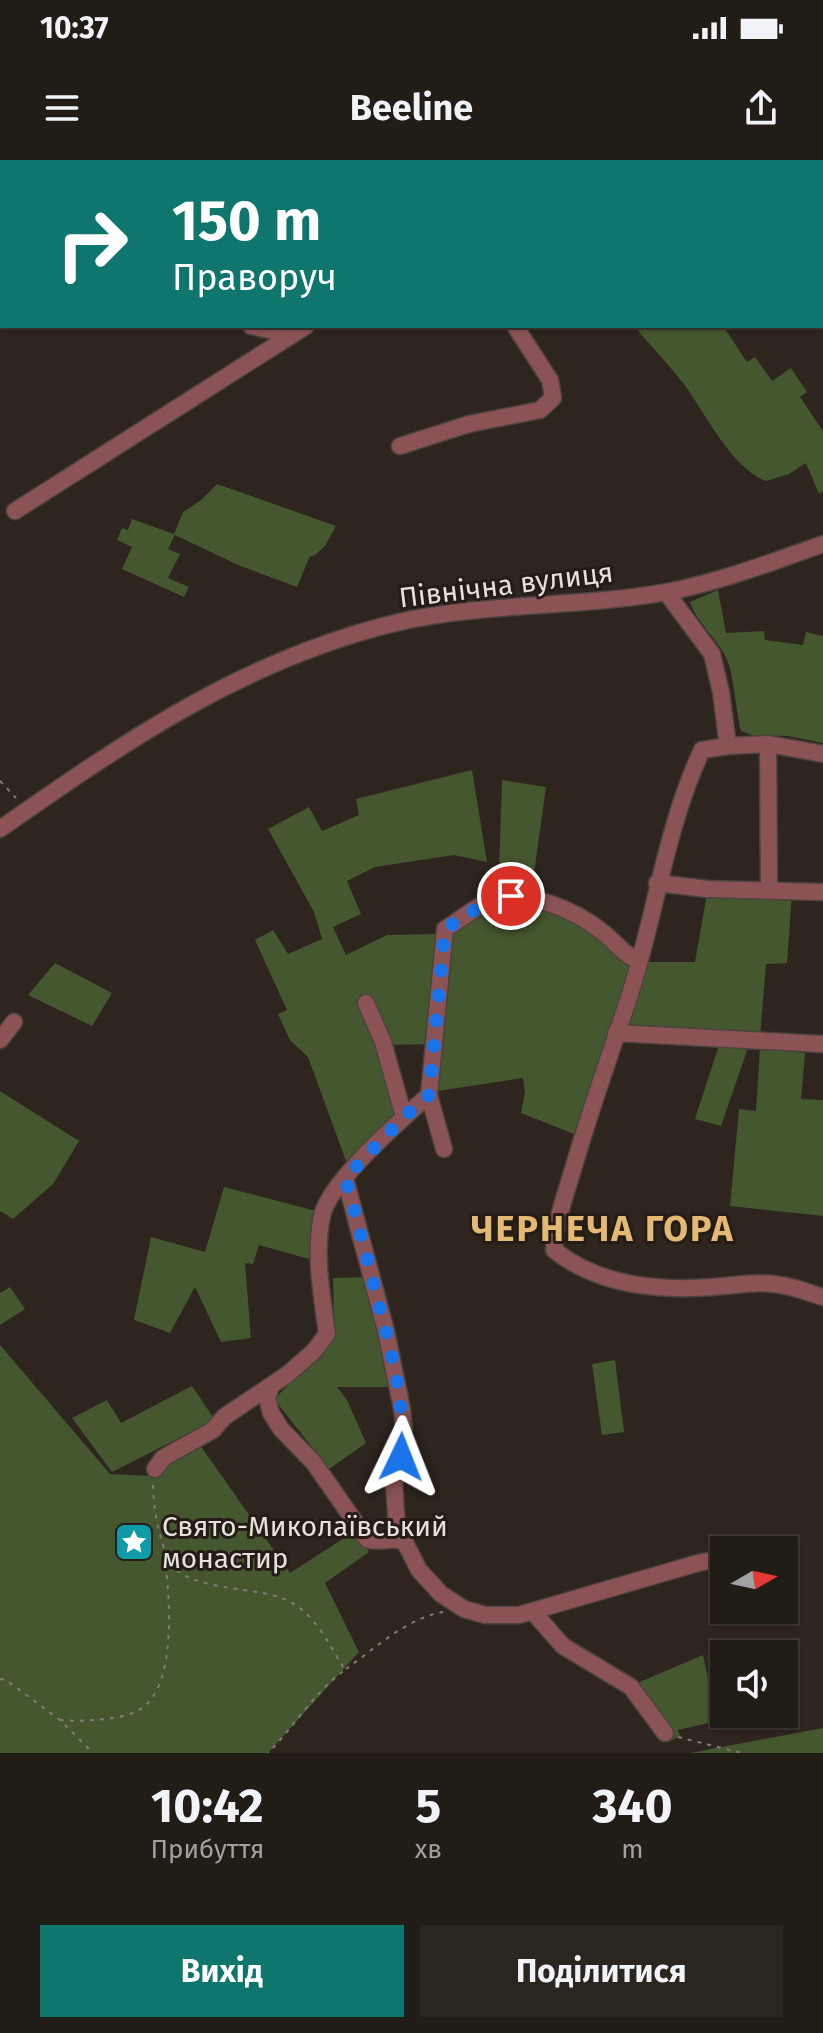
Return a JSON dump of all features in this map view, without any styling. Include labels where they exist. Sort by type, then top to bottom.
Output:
[{"type":"street","points":[[260,328],[292,335]]},
{"type":"street","points":[[15,511],[303,328]]},
{"type":"street","points":[[400,446],[469,424],[530,413],[548,405],[553,398],[550,380],[516,328]]},
{"type":"street","name":"Північна вулиця","points":[[0,829],[116,748],[171,714],[295,653],[396,623],[447,614],[666,592],[770,563],[823,544]]},
{"type":"street","points":[[666,592],[712,654],[728,746]]},
{"type":"street","points":[[768,744],[769,889]]},
{"type":"street","points":[[823,754],[768,744],[702,750],[692,771],[657,883],[639,961],[574,1164],[554,1250],[594,1272],[638,1287],[680,1290],[758,1283],[781,1285],[823,1297]]},
{"type":"street","points":[[657,883],[707,889],[823,892]]},
{"type":"street","points":[[444,1149],[429,1095],[445,929],[487,902],[511,896],[544,902],[579,917],[604,933],[629,957],[639,961]]},
{"type":"street","points":[[366,1003],[383,1042],[404,1117]]},
{"type":"street","points":[[0,1040],[14,1022]]},
{"type":"street","points":[[616,1033],[823,1044]]},
{"type":"street","points":[[155,1469],[163,1458],[213,1430],[224,1417],[271,1386],[314,1351],[327,1334],[319,1264],[322,1216],[331,1193],[429,1095]]},
{"type":"street","points":[[345,1178],[386,1331],[402,1409],[404,1429],[394,1485],[397,1527],[419,1570],[441,1594],[464,1609],[485,1615],[519,1615],[710,1561]]},
{"type":"street","points":[[271,1386],[267,1398],[271,1413],[281,1429],[314,1463],[367,1539],[389,1538],[405,1542]]},
{"type":"street","points":[[533,1612],[563,1646],[631,1687],[665,1733]]},
{"type":"path","points":[[0,781],[27,811]]},
{"type":"path","points":[[60,1720],[94,1720],[139,1710],[154,1694],[167,1657],[170,1609],[165,1550],[153,1499],[155,1469]]},
{"type":"path","points":[[165,1550],[176,1570],[188,1577],[272,1595],[295,1604],[312,1618],[345,1670]]},
{"type":"path","points":[[268,1753],[333,1678],[397,1632],[432,1614],[464,1609]]},
{"type":"path","points":[[0,1679],[6,1680],[60,1720],[93,1753]]},
{"type":"path","points":[[665,1733],[696,1744],[742,1753]]},
{"type":"green space","points":[[643,328],[724,328],[747,362],[755,357],[772,381],[791,368],[807,392],[800,397],[823,431],[823,491],[819,494],[806,463],[789,474],[766,481],[741,464],[683,383],[638,331]]},
{"type":"green space","points":[[217,484],[336,526],[325,546],[310,556],[297,587],[238,565],[175,535],[168,549],[180,554],[168,578],[189,587],[184,597],[122,569],[132,547],[117,540],[122,528],[128,530],[132,519],[174,534],[183,512]]},
{"type":"green space","points":[[718,590],[726,633],[764,631],[765,640],[803,645],[806,632],[823,636],[823,743],[741,731],[728,662],[690,602]]},
{"type":"green space","points":[[472,770],[487,862],[454,855],[375,867],[347,881],[361,914],[333,927],[346,955],[387,935],[440,934],[429,1044],[388,1045],[399,1114],[351,1165],[346,1161],[308,1057],[290,1040],[278,1014],[287,1010],[255,940],[273,930],[288,954],[322,939],[314,912],[268,829],[309,807],[322,831],[359,815],[356,799]]},
{"type":"green space","points":[[502,780],[546,787],[532,888],[499,871]]},
{"type":"green space","points":[[707,894],[792,894],[787,963],[766,964],[760,1036],[627,1026],[647,962],[695,962]]},
{"type":"green space","points":[[525,902],[587,926],[631,967],[579,1136],[521,1113],[525,1092],[523,1078],[438,1091],[452,932],[488,906]]},
{"type":"green space","points":[[55,963],[112,993],[92,1026],[28,995]]},
{"type":"green space","points":[[720,1042],[749,1045],[721,1126],[695,1119]]},
{"type":"green space","points":[[760,1048],[805,1053],[801,1099],[823,1100],[823,1216],[730,1206],[739,1109],[756,1111]]},
{"type":"green space","points":[[0,1091],[79,1141],[53,1184],[13,1219],[0,1211]]},
{"type":"green space","points":[[224,1187],[316,1211],[309,1259],[259,1245],[253,1264],[245,1263],[251,1338],[221,1342],[195,1287],[170,1333],[134,1320],[151,1237],[205,1252]]},
{"type":"green space","points":[[368,1277],[391,1384],[388,1387],[337,1387],[347,1400],[366,1443],[329,1469],[274,1399],[315,1359],[334,1335],[333,1278]]},
{"type":"green space","points":[[10,1287],[25,1309],[0,1325],[0,1293]]},
{"type":"green space","name":"Свято-Миколаївський монастир","points":[[0,1345],[110,1474],[153,1476],[155,1469],[200,1445],[290,1573],[355,1531],[369,1552],[325,1583],[359,1652],[268,1753],[0,1753]]},
{"type":"green space","points":[[615,1360],[624,1432],[602,1435],[592,1364]]},
{"type":"green space","points":[[192,1386],[213,1421],[112,1472],[72,1418],[107,1400],[121,1423]]},
{"type":"green space","points":[[703,1655],[710,1688],[710,1723],[678,1730],[680,1736],[671,1741],[635,1684]]},
{"type":"green space","points":[[823,1728],[823,1753],[690,1753]]},
{"type":"place","name":"Свято-Миколаївський монастир","points":[[134,1542]]},
{"type":"district","name":"ЧЕРНЕЧА ГОРА","points":[[603,1229]]},
{"type":"route","points":[[401,1457],[404,1429],[402,1409],[386,1331],[345,1178],[429,1095],[445,929],[487,902],[511,896]]}]
